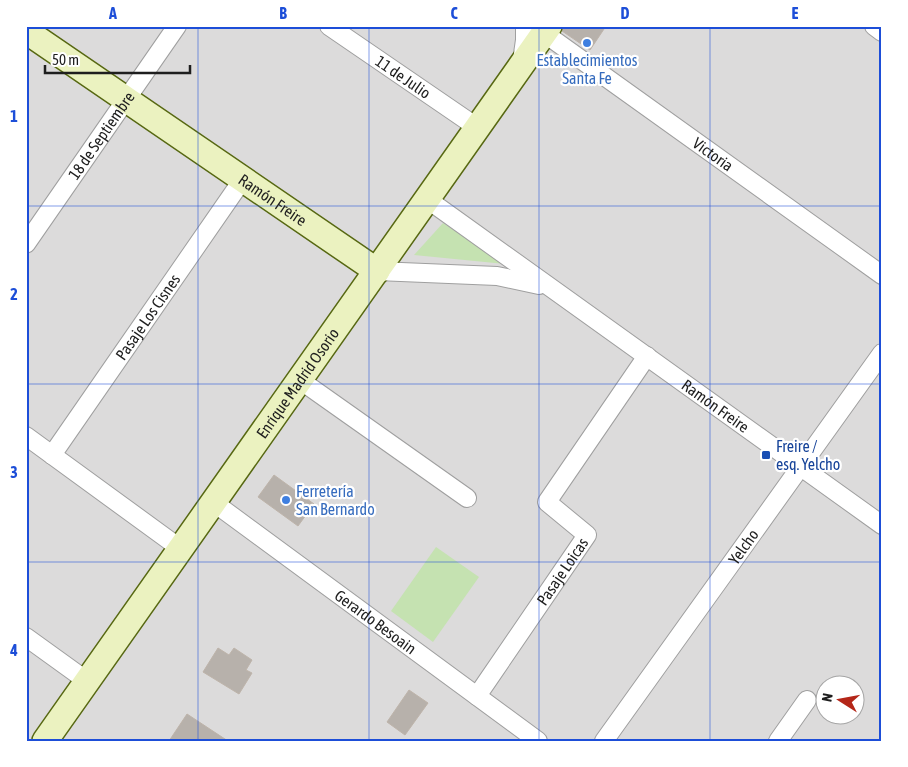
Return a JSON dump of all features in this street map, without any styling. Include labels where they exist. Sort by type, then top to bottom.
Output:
[{"type":"street","name":"18 de Septiembre","points":[[26,244],[177,26]]},
{"type":"street","name":"11 de Julio","points":[[329,26],[478,128]]},
{"type":"street","points":[[874,26],[882,32]]},
{"type":"street","name":"Enrique Madrid Osorio","points":[[45,741],[478,128],[515,74],[539,29]]},
{"type":"street","name":"Victoria","points":[[539,29],[882,275]]},
{"type":"street","name":"Ramón Freire","points":[[26,30],[377,271],[497,276],[522,280],[549,288]]},
{"type":"street","name":"Pasaje Los Cisnes","points":[[52,455],[243,179]]},
{"type":"street","name":"Ramón Freire","points":[[427,199],[882,525]]},
{"type":"street","name":"Yelcho","points":[[604,741],[882,353]]},
{"type":"street","name":"Pasaje Loicas","points":[[478,696],[587,535],[547,502],[647,356]]},
{"type":"street","points":[[300,380],[467,498]]},
{"type":"street","points":[[26,436],[181,549]]},
{"type":"street","name":"Gerardo Besoain","points":[[213,502],[538,741]]},
{"type":"street","points":[[26,637],[87,680]]},
{"type":"street","points":[[778,741],[807,700]]},
{"type":"shaded area","points":[[26,26],[882,26],[882,741],[26,741]]},
{"type":"green space","points":[[443,223],[505,264],[414,255]]},
{"type":"green space","points":[[436,547],[479,577],[433,642],[391,611]]},
{"type":"building","name":"Establecimientos Santa Fe","points":[[563,26],[606,26],[590,50],[562,31]]},
{"type":"building","name":"Ferretería San Bernardo","points":[[274,475],[314,504],[298,526],[258,497]]},
{"type":"building","points":[[218,648],[229,655],[234,648],[252,660],[246,670],[252,673],[239,694],[203,672]]},
{"type":"building","points":[[409,690],[428,703],[405,735],[387,722]]},
{"type":"building","points":[[187,714],[228,741],[169,741]]},
{"type":"place","name":"Establecimientos Santa Fe","points":[[587,43]]},
{"type":"place","name":"Freire / esq. Yelcho","points":[[766,455]]},
{"type":"place","name":"Ferretería San Bernardo","points":[[286,500]]}]
